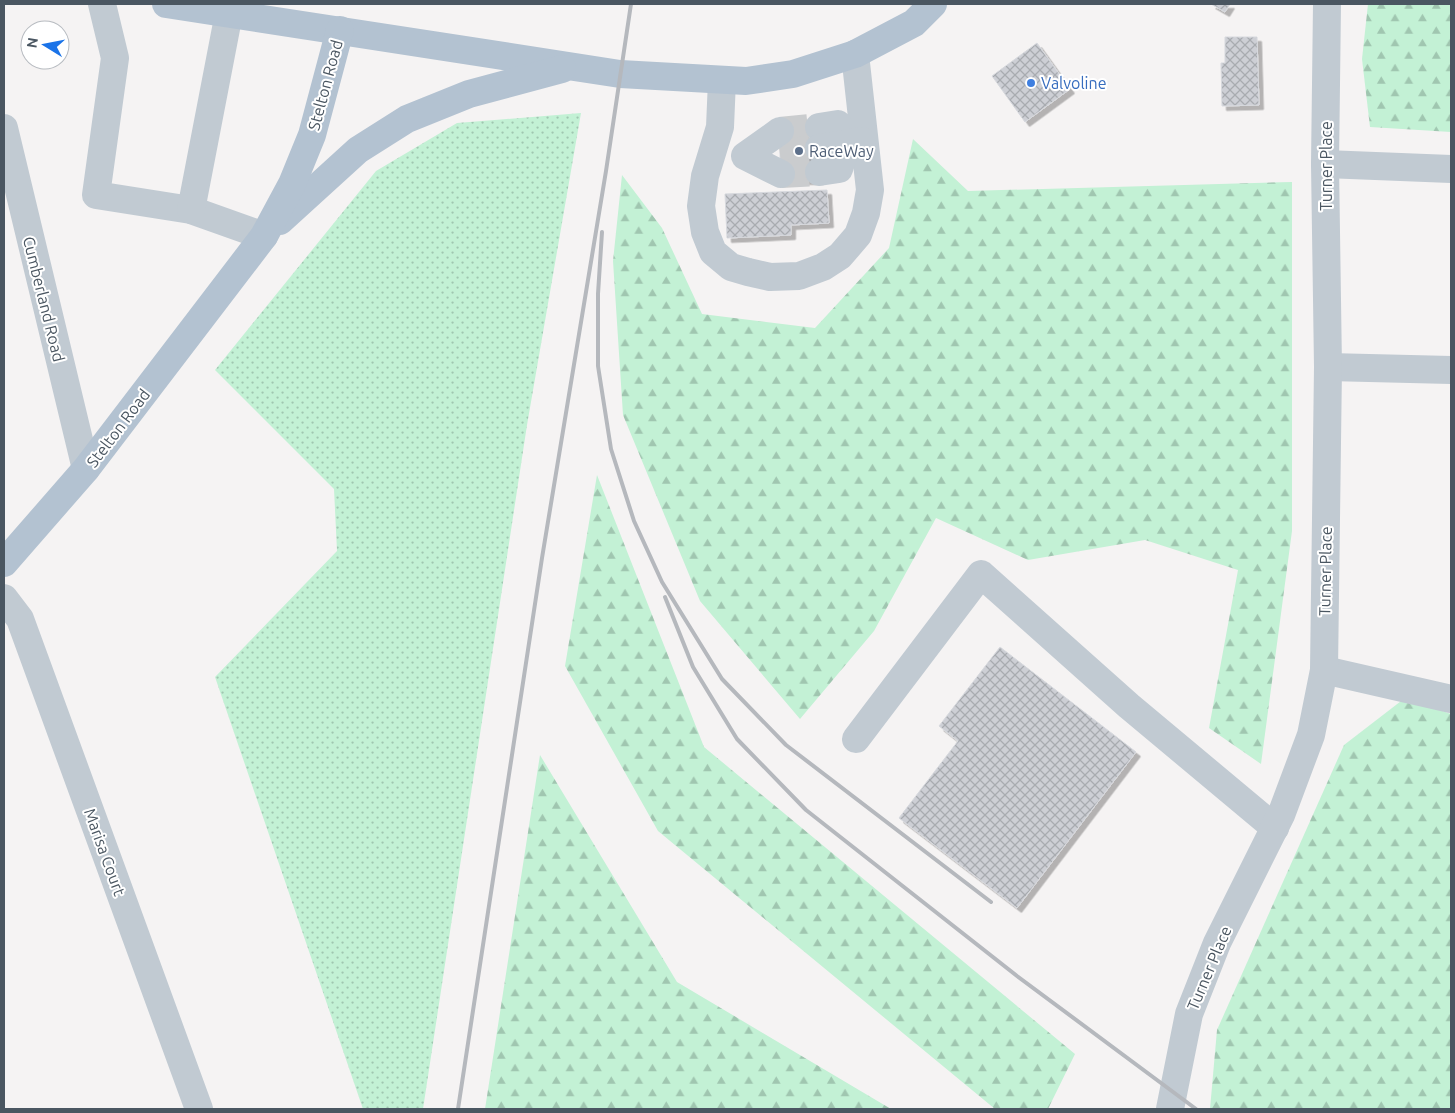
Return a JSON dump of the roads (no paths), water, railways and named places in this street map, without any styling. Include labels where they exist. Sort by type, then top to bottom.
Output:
[{"type":"main road","points":[[166,4],[340,30]]},
{"type":"main road","name":"Stelton Road","points":[[4,563],[86,469],[264,236],[292,184],[312,135],[340,30],[620,74],[746,81],[793,74],[855,54],[914,23],[933,4]]},
{"type":"main road","points":[[264,236],[358,150],[407,119],[469,94],[571,67]]},
{"type":"street","points":[[102,4],[115,58],[96,195],[191,210],[264,236]]},
{"type":"street","name":"Turner Place","points":[[1170,1109],[1189,1014],[1217,943],[1281,815],[1310,735],[1324,670],[1328,367],[1325,164],[1327,4]]},
{"type":"street","points":[[191,210],[229,13]]},
{"type":"street","points":[[722,80],[720,127],[705,176],[701,206],[705,232],[713,252],[731,267],[770,277],[799,276],[823,267],[840,256],[858,235],[866,213],[870,190],[856,142],[855,54]]},
{"type":"street","points":[[838,124],[856,142],[839,169],[819,149],[838,124]]},
{"type":"street","name":"Cumberland Road","points":[[5,139],[86,469]]},
{"type":"street","points":[[710,158],[780,153]]},
{"type":"street","points":[[1325,164],[1451,169]]},
{"type":"street","points":[[1328,367],[1451,370]]},
{"type":"street","points":[[856,740],[981,574],[1129,706],[1275,828]]},
{"type":"street","name":"Marisa Court","points":[[4,598],[20,619],[199,1109]]},
{"type":"street","points":[[1324,670],[1451,699]]},
{"type":"tunnel","points":[[780,131],[819,127]]},
{"type":"tunnel","points":[[780,154],[819,148]]},
{"type":"tunnel","points":[[781,174],[819,172]]},
{"type":"railway","points":[[458,1109],[542,558],[606,171],[631,4]]},
{"type":"railway","points":[[602,232],[598,294],[598,366],[611,449],[634,521],[662,582],[722,679],[786,745],[991,902]]},
{"type":"railway","points":[[665,597],[693,667],[737,739],[806,810],[1017,976],[1196,1109]]},
{"type":"place","name":"Valvoline","points":[[1031,83]]},
{"type":"place","name":"RaceWay","points":[[799,151]]}]
